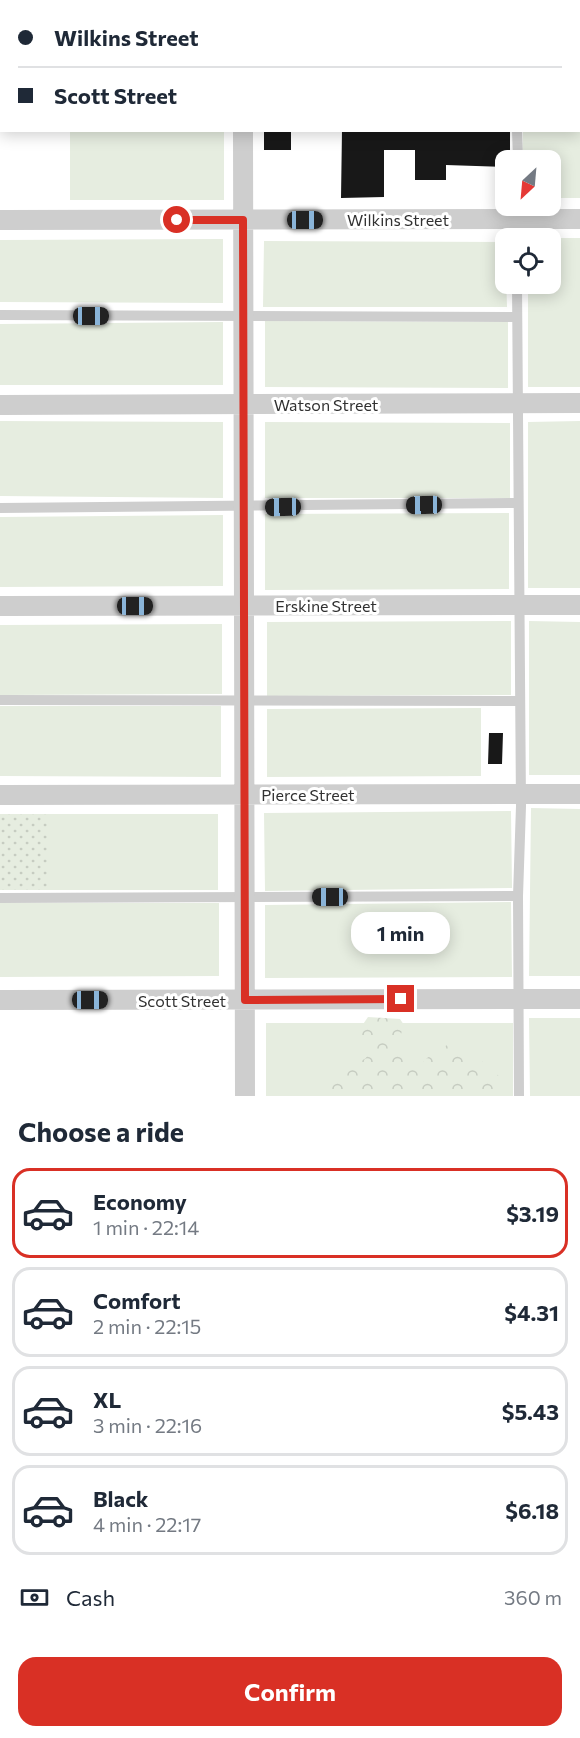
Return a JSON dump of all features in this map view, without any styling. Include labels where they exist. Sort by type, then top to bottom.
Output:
[{"type":"street","points":[[243,132],[245,1096]]},
{"type":"street","name":"Wilkins Street","points":[[0,220],[518,221],[580,219]]},
{"type":"street","name":"Watson Street","points":[[0,405],[580,403]]},
{"type":"street","name":"Erskine Street","points":[[0,606],[580,605]]},
{"type":"street","name":"Pierce Street","points":[[0,795],[580,794]]},
{"type":"street","name":"Scott Street","points":[[0,1000],[580,999]]},
{"type":"lane","points":[[517,132],[518,150]]},
{"type":"lane","points":[[517,294],[519,1096]]},
{"type":"lane","points":[[0,315],[517,317]]},
{"type":"lane","points":[[0,508],[518,503]]},
{"type":"lane","points":[[0,700],[244,702],[518,700]]},
{"type":"lane","points":[[0,898],[518,896]]},
{"type":"green space","points":[[70,132],[224,132],[224,200],[70,200]]},
{"type":"green space","points":[[523,132],[580,132],[580,198],[561,198],[561,150],[522,150]]},
{"type":"green space","points":[[561,238],[580,238],[580,387],[528,387],[528,294],[561,294]]},
{"type":"green space","points":[[223,239],[223,303],[0,302],[0,240]]},
{"type":"green space","points":[[264,241],[495,242],[495,294],[507,294],[507,307],[263,307]]},
{"type":"green space","points":[[265,321],[508,322],[508,388],[265,387]]},
{"type":"green space","points":[[223,322],[223,385],[0,385],[0,324]]},
{"type":"green space","points":[[0,421],[223,422],[223,498],[0,496]]},
{"type":"green space","points":[[580,421],[580,588],[528,588],[528,422]]},
{"type":"green space","points":[[265,422],[510,423],[510,498],[265,498]]},
{"type":"green space","points":[[509,513],[509,589],[265,590],[265,514]]},
{"type":"green space","points":[[223,515],[223,586],[0,587],[0,517]]},
{"type":"green space","points":[[511,621],[511,695],[267,696],[267,622]]},
{"type":"green space","points":[[529,621],[580,622],[580,775],[529,775]]},
{"type":"green space","points":[[222,624],[222,694],[0,695],[0,625]]},
{"type":"green space","points":[[0,706],[221,706],[221,777],[0,776]]},
{"type":"green space","points":[[481,708],[481,776],[267,777],[267,709]]},
{"type":"green space","points":[[531,808],[580,809],[580,976],[529,976]]},
{"type":"green space","points":[[511,811],[512,888],[265,891],[264,813]]},
{"type":"green space","points":[[0,814],[47,814],[47,890],[0,890]]},
{"type":"green space","points":[[47,814],[218,814],[218,890],[47,890]]},
{"type":"green space","points":[[511,902],[512,977],[265,978],[265,905]]},
{"type":"green space","points":[[0,903],[219,903],[219,976],[0,977]]},
{"type":"green space","points":[[368,1017],[400,1019],[404,1025],[400,1037],[393,1045],[400,1057],[404,1054],[419,1067],[427,1058],[447,1045],[470,1051],[501,1078],[505,1096],[320,1096],[332,1079],[366,1058],[370,1048],[359,1030]]},
{"type":"green space","points":[[529,1018],[580,1018],[580,1096],[530,1096]]},
{"type":"green space","points":[[266,1023],[513,1023],[513,1096],[266,1096]]},
{"type":"building","points":[[264,132],[291,132],[291,150],[264,150]]},
{"type":"building","points":[[342,132],[510,132],[510,150],[495,150],[495,167],[446,165],[446,180],[415,180],[415,150],[384,150],[384,197],[341,198]]},
{"type":"building","points":[[489,733],[503,733],[502,764],[488,764]]},
{"type":"route","points":[[177,220],[243,220],[245,1000],[401,999]]}]
